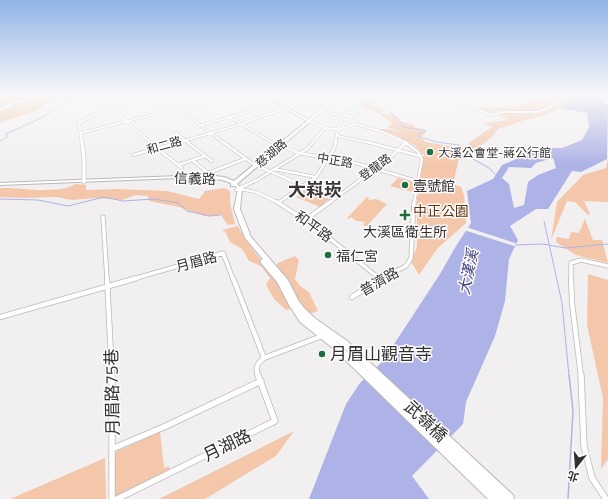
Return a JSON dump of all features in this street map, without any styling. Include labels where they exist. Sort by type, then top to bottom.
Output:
[{"type":"main road","points":[[304,118],[309,121]]},
{"type":"main road","name":"慈湖路","points":[[236,187],[256,166],[309,121]]},
{"type":"main road","name":"信義路","points":[[0,185],[206,176],[236,187],[235,210],[245,238],[280,281],[291,303],[303,320],[322,336],[341,345]]},
{"type":"main road","points":[[236,187],[237,209],[248,238],[286,282],[301,310],[341,345]]},
{"type":"main road","name":"武嶺橋","points":[[341,345],[496,499]]},
{"type":"main road","name":"武嶺橋","points":[[341,345],[509,499]]},
{"type":"street","points":[[84,181],[79,123],[87,118]]},
{"type":"street","points":[[122,118],[182,168]]},
{"type":"street","points":[[80,133],[140,118]]},
{"type":"street","points":[[191,118],[256,166],[304,186]]},
{"type":"street","points":[[201,125],[224,118]]},
{"type":"street","name":"中正路","points":[[231,118],[279,146],[299,153],[374,168],[417,181]]},
{"type":"street","name":"和二路","points":[[133,155],[242,124],[256,118]]},
{"type":"street","points":[[312,118],[309,121],[324,129],[338,131],[356,124],[374,128],[406,142],[422,157]]},
{"type":"street","points":[[279,202],[316,177],[334,149],[338,131],[343,118]]},
{"type":"street","points":[[356,124],[359,118]]},
{"type":"street","points":[[236,187],[274,169],[307,149],[324,129]]},
{"type":"street","points":[[175,132],[212,161]]},
{"type":"street","points":[[338,136],[364,141],[422,157]]},
{"type":"street","name":"登龍路","points":[[305,220],[391,157],[406,142]]},
{"type":"street","points":[[178,165],[205,156]]},
{"type":"street","name":"普濟路","points":[[352,298],[380,279],[406,266],[412,258],[414,197],[422,157]]},
{"type":"street","points":[[192,160],[206,176],[245,159]]},
{"type":"street","points":[[274,169],[316,177]]},
{"type":"street","name":"和平路","points":[[236,187],[248,188],[279,202],[355,257],[380,279]]},
{"type":"street","name":"月眉路75巷","points":[[104,217],[112,362],[112,499]]},
{"type":"street","name":"月眉路","points":[[0,317],[223,253],[264,358]]},
{"type":"street","points":[[606,499],[592,478],[584,446],[581,363],[572,304],[571,263],[581,260],[608,266]]},
{"type":"street","points":[[264,358],[322,336],[331,335]]},
{"type":"street","name":"月湖路","points":[[117,499],[275,421],[256,370],[258,362],[264,358]]},
{"type":"street","points":[[112,449],[172,423],[261,381]]},
{"type":"green space","points":[[0,118],[14,118],[0,123]]},
{"type":"green space","name":"中正公園","points":[[385,118],[397,118],[400,122],[412,124],[416,128],[427,131],[421,137],[426,142],[466,149],[459,158],[453,184],[461,187],[464,195],[466,223],[437,249],[419,275],[411,262],[417,246],[417,198],[423,156],[429,157],[423,154],[415,146],[393,135],[373,129],[390,129],[404,133],[388,127],[392,123]]},
{"type":"green space","points":[[505,118],[533,118],[498,129],[492,137],[469,155],[469,143],[492,127],[484,123],[509,120]]},
{"type":"green space","points":[[608,159],[608,202],[584,201],[590,214],[588,215],[575,202],[567,201],[551,240],[557,202],[583,175],[606,168]]},
{"type":"green space","points":[[398,178],[415,183],[413,192],[390,186]]},
{"type":"green space","points":[[75,184],[86,185],[86,190],[118,189],[167,191],[199,199],[205,191],[224,188],[230,191],[230,203],[235,224],[228,225],[221,215],[204,216],[179,207],[149,201],[148,196],[136,195],[122,200],[98,198],[71,200],[57,197],[0,197],[0,188],[49,190],[68,187]]},
{"type":"green space","points":[[306,189],[329,199],[320,207],[296,197]]},
{"type":"green space","points":[[367,197],[369,198],[368,200],[376,199],[387,204],[367,226],[363,225],[365,222],[356,221],[351,217],[349,219],[347,218]]},
{"type":"green space","points":[[585,219],[593,240],[602,240],[608,263],[576,255],[556,242],[557,237],[569,239],[571,232],[579,233]]},
{"type":"green space","points":[[238,226],[251,247],[281,287],[290,309],[286,310],[274,299],[266,285],[270,278],[261,266],[249,261],[242,249],[230,242],[226,233],[222,230]]},
{"type":"green space","points":[[295,256],[299,260],[295,279],[300,286],[309,292],[318,311],[312,313],[307,312],[276,266],[278,263]]},
{"type":"green space","points":[[588,274],[608,280],[608,459],[601,469],[603,398],[587,325]]},
{"type":"green space","points":[[294,431],[276,456],[205,499],[159,499]]},
{"type":"green space","points":[[160,432],[164,468],[169,466],[170,472],[112,499],[111,454]]},
{"type":"green space","points":[[105,458],[106,499],[10,499]]},
{"type":"water","name":"大漢溪","points":[[588,118],[608,118],[607,159],[581,172],[572,171],[548,209],[536,209],[510,226],[518,240],[509,259],[505,301],[495,336],[466,402],[463,424],[412,476],[429,499],[309,499],[346,404],[360,383],[383,361],[440,274],[471,223],[467,191],[493,179],[502,165],[543,148],[562,148],[582,140],[589,127]],"holes":[[[553,158],[556,168],[538,175],[528,182],[524,205],[514,208],[509,184],[502,178],[509,167],[531,168],[536,163]]]},
{"type":"pier","points":[[466,227],[518,244],[517,247],[464,230]]},
{"type":"waterway","points":[[0,141],[7,137],[6,134],[41,118]]},
{"type":"waterway","points":[[398,118],[403,127],[425,130],[425,132],[417,134],[418,136],[436,142],[459,145],[466,155],[489,168],[495,174]]},
{"type":"waterway","points":[[0,199],[38,200],[68,206],[104,197],[123,201],[154,199],[178,203],[187,211],[210,216],[220,215]]},
{"type":"waterway","points":[[544,221],[549,245]]},
{"type":"waterway","points":[[549,245],[565,248],[608,244]]},
{"type":"waterway","points":[[515,245],[549,245]]},
{"type":"waterway","points":[[549,245],[562,303],[569,376]]},
{"type":"waterway","points":[[568,499],[573,411],[569,375]]},
{"type":"place","name":"大溪公會堂-蔣公行館","points":[[430,152]]},
{"type":"place","name":"壹號館","points":[[405,185]]},
{"type":"place","name":"大溪區衛生所","points":[[405,215]]},
{"type":"place","name":"福仁宮","points":[[328,255]]},
{"type":"place","name":"月眉山觀音寺","points":[[322,354]]},
{"type":"district","name":"大嵙崁","points":[[315,189]]}]
